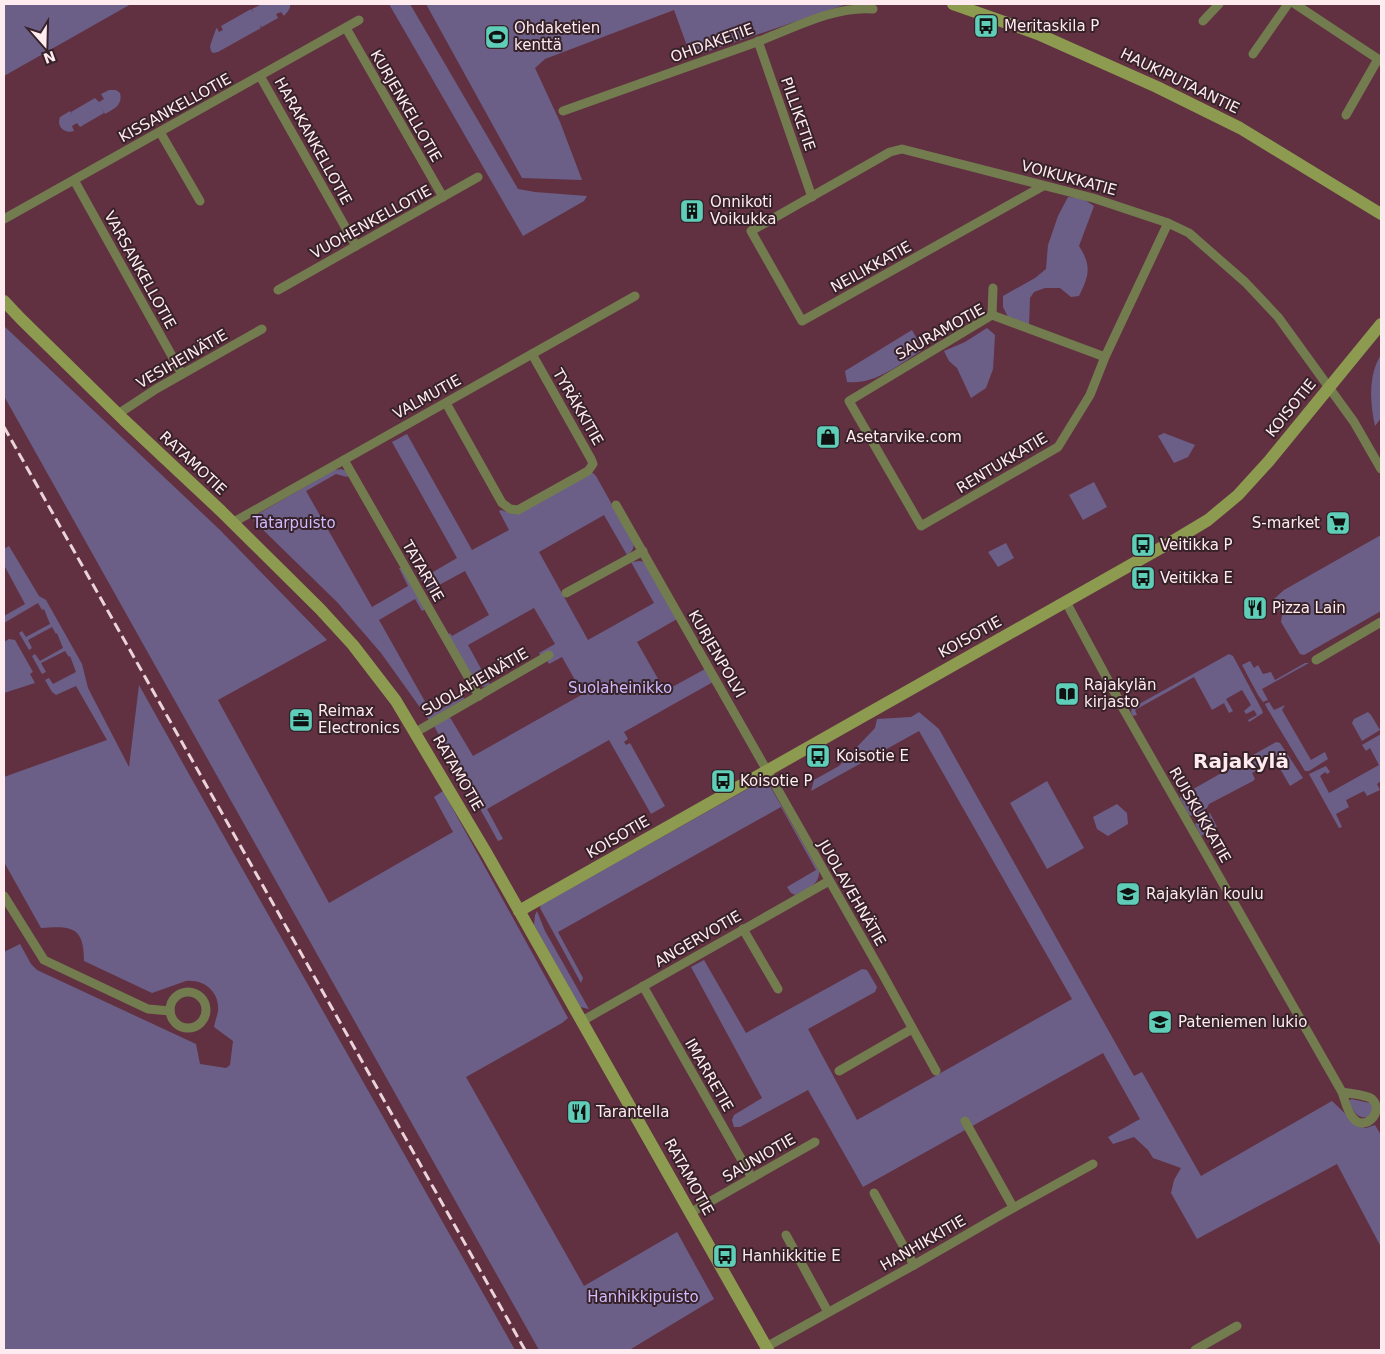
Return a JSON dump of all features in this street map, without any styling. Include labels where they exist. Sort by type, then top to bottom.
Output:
[{"type":"street","name":"HAUKIPUTAANTIE","points":[[953,4],[1038,34],[1157,86],[1240,128],[1381,214]]},
{"type":"street","points":[[1203,21],[1219,4]]},
{"type":"street","points":[[1252,54],[1288,4]]},
{"type":"street","points":[[1295,4],[1379,60],[1346,115]]},
{"type":"street","name":"OHDAKETIE","points":[[563,111],[758,41],[821,16],[852,10],[873,9]]},
{"type":"street","name":"KISSANKELLOTIE","points":[[4,220],[359,20]]},
{"type":"street","name":"KURJENKELLOTIE","points":[[346,28],[443,197]]},
{"type":"street","name":"PILLIKETIE","points":[[758,41],[812,197]]},
{"type":"street","name":"HARAKANKELLOTIE","points":[[260,76],[356,246]]},
{"type":"street","points":[[160,132],[200,201]]},
{"type":"street","name":"VOIKUKKATIE","points":[[751,231],[890,152],[902,149],[991,170],[1043,186],[1093,198],[1168,223],[1189,233],[1245,282],[1278,317],[1354,422],[1381,469]]},
{"type":"street","name":"VUOHENKELLOTIE","points":[[278,290],[478,177]]},
{"type":"street","name":"VARSANKELLOTIE","points":[[74,180],[182,374]]},
{"type":"street","name":"NEILIKKATIE","points":[[751,231],[802,321],[1043,186]]},
{"type":"street","name":"RENTUKKATIE","points":[[849,401],[921,526],[1058,447],[1090,395],[1105,357],[1168,223]]},
{"type":"street","points":[[992,316],[993,288]]},
{"type":"street","name":"VALMUTIE","points":[[232,523],[635,296]]},
{"type":"street","name":"RATAMOTIE","points":[[4,301],[20,319],[320,610],[353,645],[396,701],[520,911],[767,1349]]},
{"type":"street","name":"SAURAMOTIE","points":[[849,401],[992,316],[1105,357]]},
{"type":"street","name":"KOISOTIE","points":[[520,911],[1194,529],[1238,495],[1381,324]]},
{"type":"street","name":"VESIHEINÄTIE","points":[[118,414],[156,389],[262,329]]},
{"type":"street","name":"TYRÄKKITIE","points":[[446,402],[502,503],[510,509],[518,510],[588,471],[593,464],[591,459],[532,354]]},
{"type":"street","name":"TATARTIE","points":[[344,460],[478,696]]},
{"type":"street","name":"KURJENPOLVI","points":[[616,505],[768,770]]},
{"type":"street","points":[[566,593],[643,551]]},
{"type":"street","name":"RUISKUKKATIE","points":[[1066,602],[1124,710],[1342,1092]]},
{"type":"street","points":[[1316,660],[1381,622]]},
{"type":"street","name":"SUOLAHEINÄTIE","points":[[416,732],[548,655]]},
{"type":"street","name":"JUOLAVEHNÄTIE","points":[[768,770],[936,1071]]},
{"type":"street","name":"ANGERVOTIE","points":[[582,1021],[829,881]]},
{"type":"street","points":[[4,896],[44,960],[148,1009],[170,1011]]},
{"type":"street","points":[[743,929],[778,989]]},
{"type":"street","name":"IMARRETIE","points":[[643,986],[752,1178]]},
{"type":"street","points":[[190,992],[200,996],[203,1000],[206,1014],[201,1023],[186,1028],[177,1024],[170,1011],[176,997],[190,992]]},
{"type":"street","points":[[839,1071],[912,1030]]},
{"type":"street","points":[[965,1121],[1013,1207]]},
{"type":"street","name":"SAUNIOTIE","points":[[690,1213],[815,1142]]},
{"type":"street","name":"HANHIKKITIE","points":[[767,1349],[828,1312],[914,1265],[1013,1207],[1093,1164]]},
{"type":"street","points":[[874,1193],[914,1265]]},
{"type":"street","points":[[786,1235],[828,1312]]},
{"type":"street","points":[[1195,1350],[1236,1326]]},
{"type":"green space","points":[[4,4],[131,4],[4,76]]},
{"type":"green space","points":[[262,4],[290,4],[290,6],[284,16],[281,12],[276,14],[278,18],[262,27],[260,25],[261,28],[218,52],[213,53],[211,51],[210,46],[217,28],[219,32],[223,30],[221,26],[251,9],[253,12],[252,9]]},
{"type":"green space","points":[[389,4],[410,4],[518,189],[587,196],[584,201],[523,236]]},
{"type":"green space","points":[[426,4],[847,4],[691,57],[674,10],[545,59],[535,68],[560,122],[582,180],[522,178]]},
{"type":"green space","points":[[109,90],[116,90],[120,93],[119,104],[114,108],[105,114],[100,106],[104,113],[80,127],[77,123],[72,126],[74,131],[65,131],[60,127],[60,117],[70,111],[72,115],[71,112],[95,98],[99,102],[104,99],[101,94]]},
{"type":"green space","points":[[1068,197],[1082,198],[1094,206],[1079,246],[1086,259],[1088,271],[1079,296],[1071,297],[1060,288],[1045,288],[1034,292],[1030,298],[1029,325],[1008,317],[1003,307],[1003,296],[1035,278],[1046,269],[1048,245],[1058,216]]},
{"type":"green space","name":"Hanhikkipuisto","points":[[4,326],[220,530],[327,640],[218,700],[329,903],[453,832],[434,797],[443,791],[568,1018],[466,1077],[584,1286],[677,1232],[714,1299],[632,1350],[539,1350],[4,396]]},
{"type":"green space","points":[[987,328],[995,335],[993,369],[986,388],[971,398],[957,368],[949,361],[944,351],[965,342]]},
{"type":"green space","points":[[912,330],[921,351],[877,377],[857,382],[847,382],[845,371]]},
{"type":"green space","points":[[1381,355],[1381,418],[1375,426],[1371,389],[1374,371]]},
{"type":"green space","points":[[1164,433],[1195,445],[1188,457],[1174,463],[1158,436]]},
{"type":"green space","name":"Suolaheinikko","points":[[407,434],[472,550],[509,530],[499,511],[507,512],[589,473],[593,473],[596,476],[633,542],[632,551],[627,555],[604,515],[539,552],[588,640],[654,603],[631,562],[645,562],[677,619],[637,642],[665,691],[705,669],[713,682],[624,732],[628,739],[624,742],[626,745],[630,743],[665,806],[651,814],[609,740],[487,809],[503,839],[498,841],[434,726],[449,717],[473,756],[583,694],[562,657],[549,664],[544,655],[541,656],[539,653],[555,644],[534,608],[468,645],[490,685],[483,687],[475,682],[448,635],[450,633],[452,636],[489,615],[465,571],[428,591],[421,579],[457,558],[392,442]]},
{"type":"green space","name":"Tatarpuisto","points":[[341,469],[349,475],[347,477],[336,474],[306,491],[372,607],[408,586],[399,568],[402,568],[426,609],[422,611],[415,599],[379,620],[432,714],[463,697],[464,699],[429,720],[381,653],[337,602],[253,520],[258,514],[334,470]]},
{"type":"green space","points":[[1094,482],[1107,507],[1083,520],[1069,495]]},
{"type":"green space","points":[[1381,535],[1381,611],[1304,655],[1300,654],[1281,622],[1282,615],[1274,599],[1284,590]]},
{"type":"green space","points":[[1006,543],[1014,558],[998,567],[988,552]]},
{"type":"green space","points":[[9,546],[39,596],[46,600],[82,664],[88,688],[129,767],[139,685],[515,1350],[4,1350],[4,952],[20,944],[31,964],[37,970],[196,1044],[200,1064],[226,1068],[230,1065],[233,1041],[214,1027],[218,1004],[214,993],[205,985],[199,982],[186,981],[152,993],[84,961],[82,941],[74,931],[60,927],[41,928],[4,862],[4,777],[107,740],[76,686],[56,695],[45,680],[49,678],[53,684],[76,672],[70,656],[65,651],[41,663],[46,672],[42,674],[32,656],[35,654],[40,661],[63,648],[57,633],[52,627],[28,640],[32,648],[29,650],[19,633],[22,631],[26,637],[50,624],[44,609],[42,610],[38,603],[4,623],[4,616],[25,604],[4,565],[4,549]]},
{"type":"green space","points":[[9,639],[15,640],[33,672],[30,674],[35,683],[4,693],[4,642]]},
{"type":"green space","points":[[1229,654],[1233,656],[1263,713],[1249,722],[1248,720],[1257,715],[1254,710],[1246,714],[1244,711],[1251,705],[1242,690],[1226,699],[1233,711],[1229,713],[1224,703],[1212,710],[1194,677],[1135,710],[1137,715],[1133,716],[1132,708]]},
{"type":"green space","points":[[1250,661],[1254,668],[1258,665],[1263,674],[1271,672],[1275,680],[1305,663],[1309,663],[1262,689],[1268,700],[1263,702],[1242,665]]},
{"type":"green space","points":[[1269,702],[1274,710],[1285,705],[1282,710],[1311,760],[1325,752],[1328,759],[1309,771],[1305,771],[1267,708],[1265,704]]},
{"type":"green space","points":[[919,712],[939,729],[1134,1076],[1142,1072],[1201,1176],[1332,1101],[1358,1126],[1366,1128],[1375,1125],[1381,1135],[1381,1247],[1337,1164],[1197,1239],[1171,1193],[1174,1180],[1181,1168],[1153,1158],[1148,1150],[1134,1137],[1113,1144],[1108,1137],[1140,1119],[1103,1053],[863,1187],[808,1090],[740,1127],[734,1127],[732,1120],[734,1115],[762,1098],[691,967],[704,960],[746,1033],[862,969],[867,970],[877,987],[875,992],[808,1029],[857,1120],[1072,999],[919,731],[811,791],[814,780],[839,766],[875,728],[877,719],[911,717]]},
{"type":"green space","points":[[1368,712],[1380,730],[1362,741],[1352,723],[1354,719]]},
{"type":"green space","points":[[1381,734],[1381,781],[1377,784],[1380,790],[1367,796],[1364,791],[1346,800],[1349,807],[1336,814],[1342,827],[1339,828],[1309,774],[1326,766],[1330,772],[1327,774],[1325,772],[1320,776],[1329,793],[1379,765],[1370,748],[1366,751],[1362,745]]},
{"type":"green space","points":[[1276,742],[1280,743],[1303,778],[1290,786],[1275,760],[1252,773],[1255,779],[1253,781],[1209,804],[1207,808],[1193,816],[1189,815],[1180,798],[1181,796]]},
{"type":"green space","points":[[1047,781],[1084,848],[1047,869],[1010,803]]},
{"type":"green space","points":[[760,782],[768,784],[771,788],[819,871],[819,876],[815,883],[795,895],[787,887],[816,870],[781,807],[558,932],[583,978],[581,983],[540,908],[541,905]]},
{"type":"green space","points":[[1117,804],[1127,813],[1128,824],[1108,836],[1097,829],[1093,817]]},
{"type":"green space","points":[[1210,813],[1217,827],[1201,836],[1195,824]]},
{"type":"green space","points":[[537,911],[545,931],[589,1009],[580,1007],[534,925]]},
{"type":"green space","points":[[1351,1099],[1370,1103],[1373,1109],[1369,1117],[1365,1118],[1356,1114],[1349,1101]]},
{"type":"railway","points":[[4,427],[525,1350]]},
{"type":"place","name":"Meritaskila P","points":[[986,26]]},
{"type":"place","name":"Ohdaketien kenttä","points":[[497,37]]},
{"type":"place","name":"Onnikoti Voikukka","points":[[692,211]]},
{"type":"place","name":"Asetarvike.com","points":[[828,437]]},
{"type":"place","name":"S-market","points":[[1338,523]]},
{"type":"place","name":"Veitikka P","points":[[1143,545]]},
{"type":"place","name":"Veitikka E","points":[[1143,578]]},
{"type":"place","name":"Pizza Lain","points":[[1255,608]]},
{"type":"place","name":"Rajakylän kirjasto","points":[[1067,694]]},
{"type":"place","name":"Reimax Electronics","points":[[301,720]]},
{"type":"place","name":"Koisotie E","points":[[818,756]]},
{"type":"place","name":"Koisotie P","points":[[723,781]]},
{"type":"place","name":"Rajakylän koulu","points":[[1128,894]]},
{"type":"place","name":"Pateniemen lukio","points":[[1160,1022]]},
{"type":"place","name":"Tarantella","points":[[579,1112]]},
{"type":"place","name":"Hanhikkitie E","points":[[725,1256]]},
{"type":"district","name":"Rajakylä","points":[[1241,761]]}]
